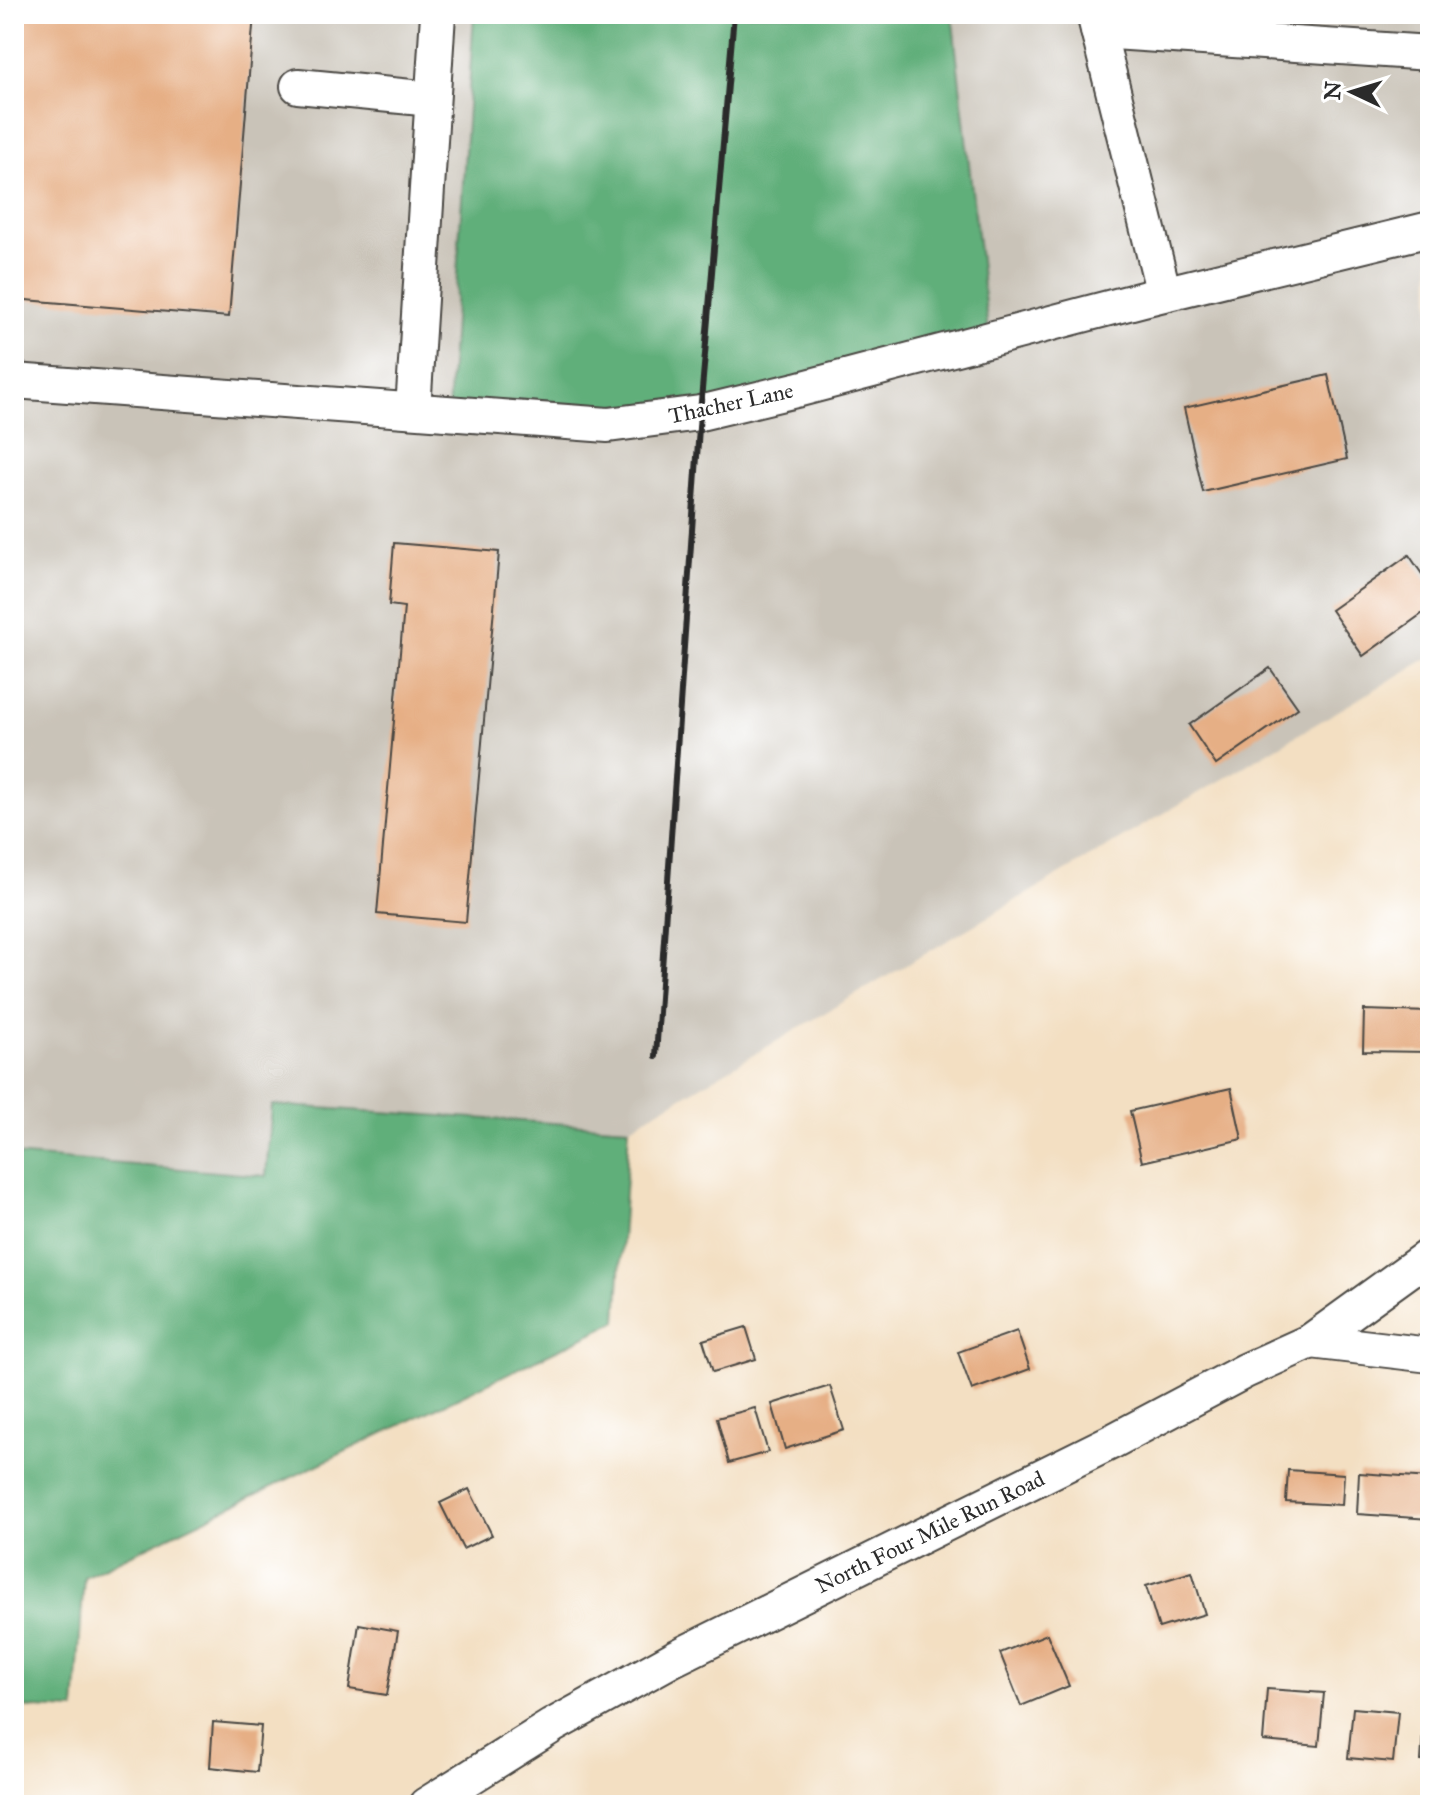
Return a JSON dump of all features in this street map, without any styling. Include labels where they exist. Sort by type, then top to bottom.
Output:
[{"type":"street","points":[[413,410],[438,14]]},
{"type":"street","points":[[1164,294],[1096,22],[1430,53]]},
{"type":"street","points":[[298,86],[432,99]]},
{"type":"street","name":"Thacher Lane","points":[[14,381],[608,425],[700,413],[1430,229]]},
{"type":"street","name":"North Four Mile Run Road","points":[[426,1805],[552,1726],[673,1659],[1099,1448],[1245,1371],[1311,1341],[1430,1255]]},
{"type":"street","points":[[1311,1341],[1430,1355]]},
{"type":"shaded area","points":[[14,14],[474,14],[448,413],[988,340],[952,14],[1430,14],[1430,657],[629,1128],[273,1105],[266,1176],[14,1155]]},
{"type":"green space","points":[[474,14],[952,14],[989,340],[700,413],[448,413]]},
{"type":"green space","points":[[272,1105],[629,1128],[617,1321],[84,1577],[75,1710],[14,1707],[14,1155],[266,1176]]},
{"type":"building","points":[[14,14],[254,14],[229,317],[14,299]]},
{"type":"building","points":[[1328,375],[1347,459],[1203,492],[1184,408]]},
{"type":"building","points":[[394,543],[499,552],[466,922],[377,914],[404,607],[389,605]]},
{"type":"building","points":[[1409,555],[1430,586],[1430,608],[1363,656],[1331,610]]},
{"type":"building","points":[[1270,668],[1298,708],[1216,765],[1189,725]]},
{"type":"building","points":[[1364,1010],[1430,1012],[1430,1052],[1363,1051]]},
{"type":"building","points":[[1231,1088],[1242,1139],[1142,1162],[1130,1111]]},
{"type":"building","points":[[746,1327],[756,1359],[713,1372],[703,1340]]},
{"type":"building","points":[[1017,1331],[1030,1369],[972,1390],[958,1352]]},
{"type":"building","points":[[830,1386],[844,1430],[785,1449],[772,1404]]},
{"type":"building","points":[[755,1408],[768,1452],[729,1463],[717,1418]]},
{"type":"building","points":[[1288,1470],[1344,1474],[1342,1505],[1286,1502]]},
{"type":"building","points":[[1359,1473],[1430,1478],[1430,1519],[1357,1514]]},
{"type":"building","points":[[469,1489],[492,1535],[463,1549],[440,1503]]},
{"type":"building","points":[[1192,1572],[1205,1614],[1159,1628],[1146,1586]]},
{"type":"building","points":[[359,1624],[398,1631],[387,1695],[349,1689]]},
{"type":"building","points":[[1047,1634],[1069,1686],[1021,1706],[1000,1653]]},
{"type":"building","points":[[1267,1689],[1324,1693],[1319,1746],[1263,1741]]},
{"type":"building","points":[[1353,1708],[1398,1712],[1393,1762],[1348,1758]]},
{"type":"building","points":[[1424,1715],[1430,1715],[1430,1762],[1421,1761]]},
{"type":"building","points":[[213,1722],[261,1726],[257,1772],[210,1767]]},
{"type":"railway","points":[[656,1056],[700,413],[734,14]]}]
